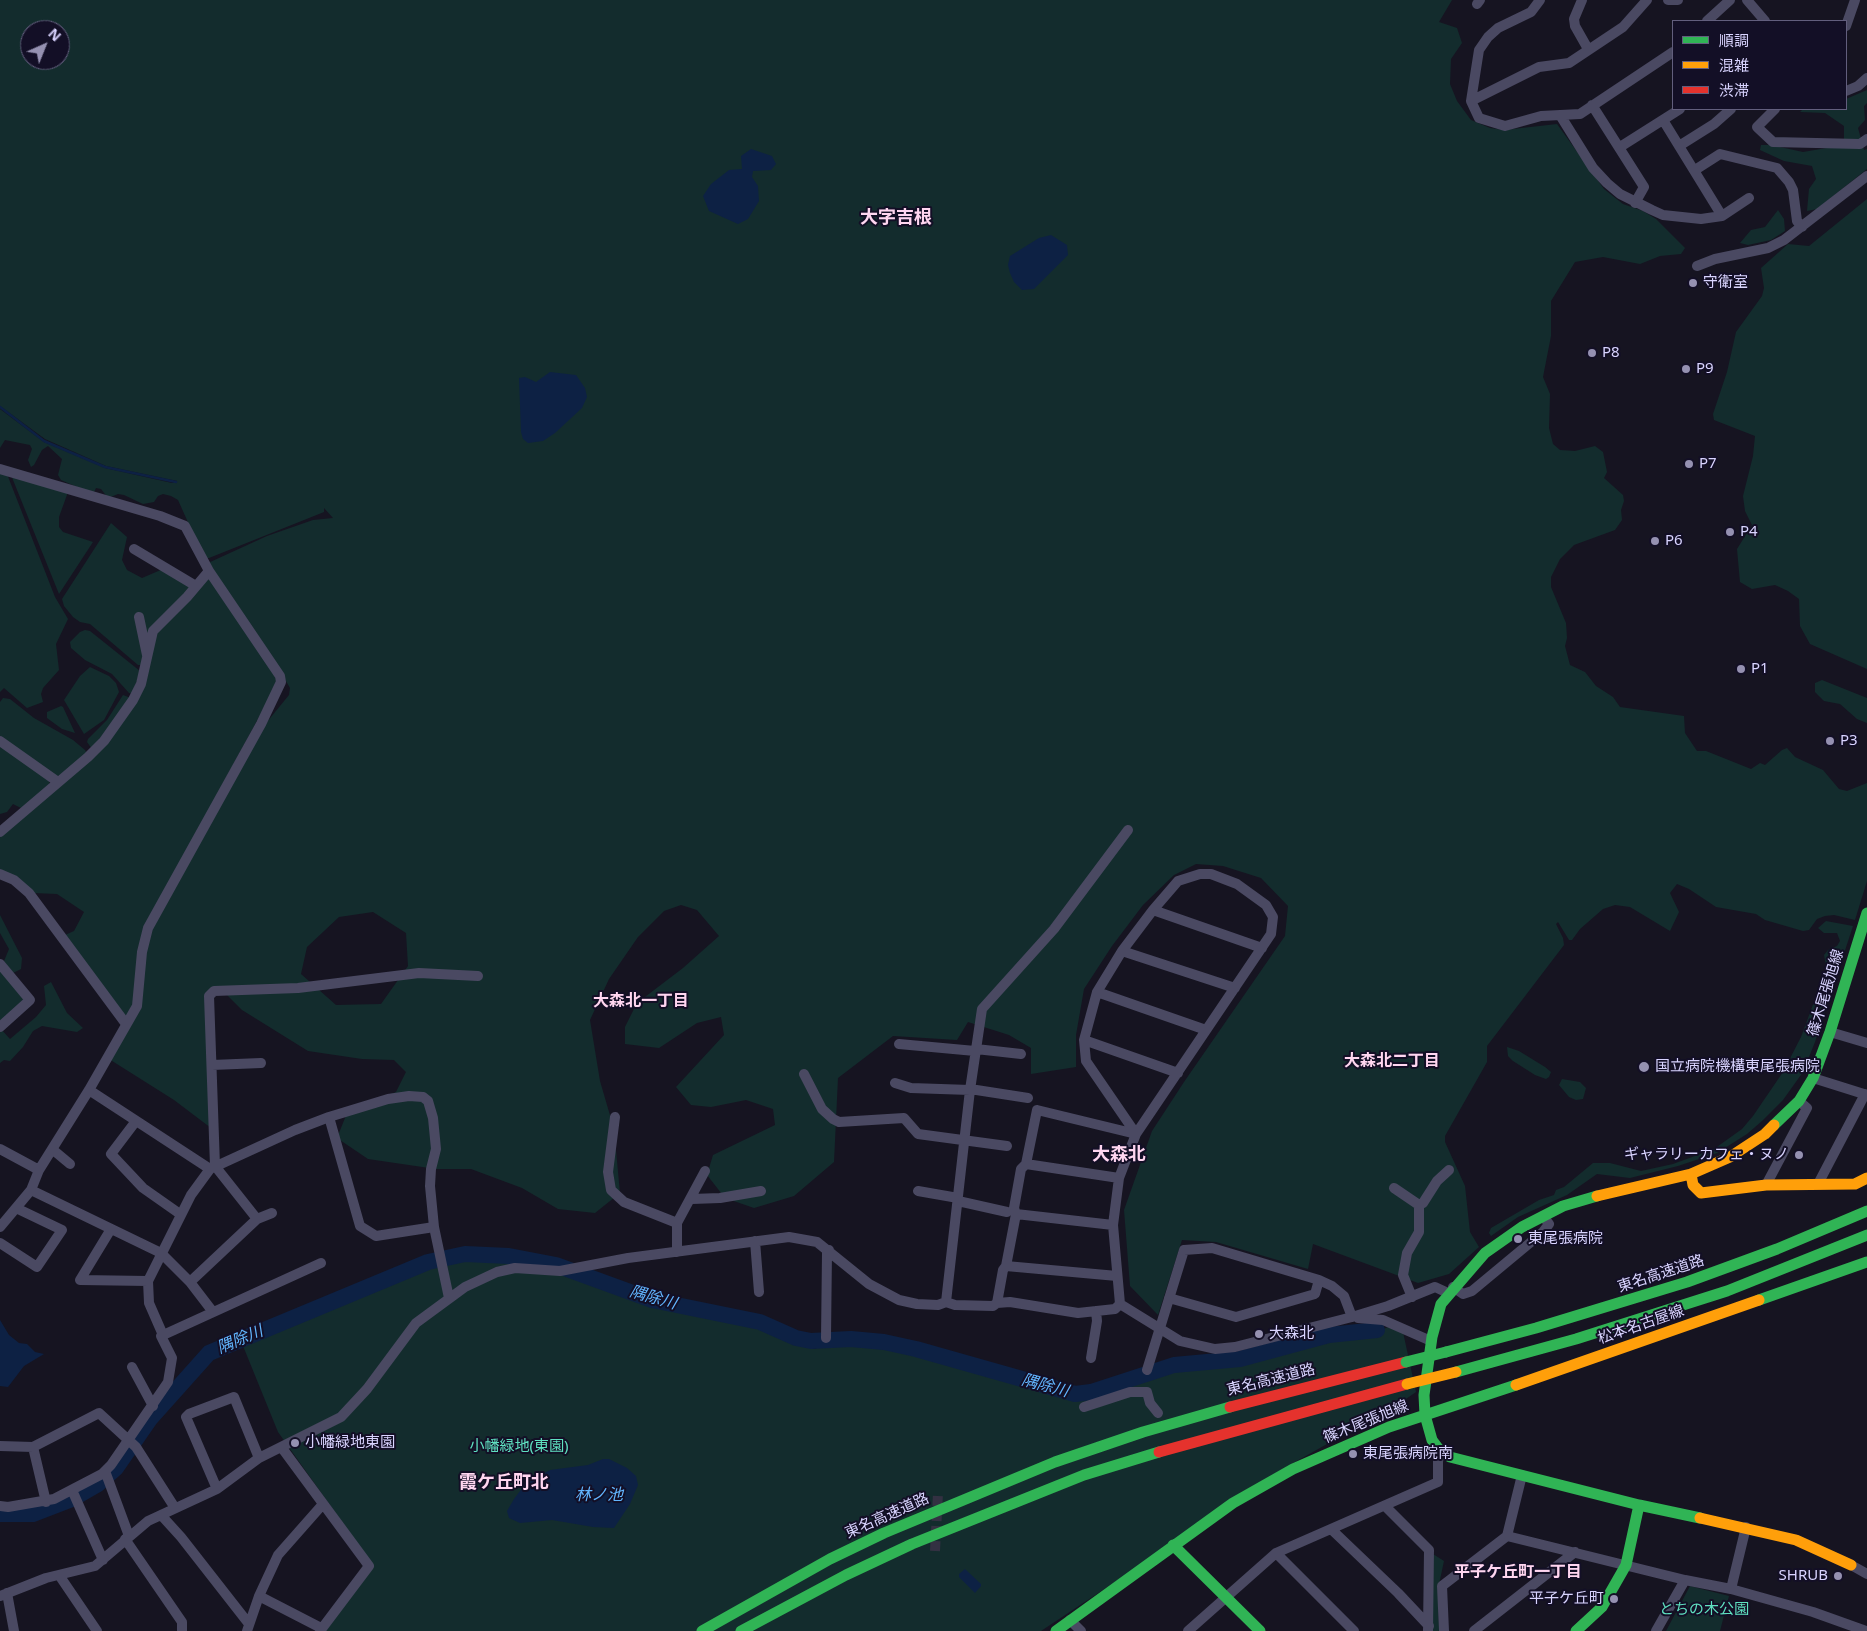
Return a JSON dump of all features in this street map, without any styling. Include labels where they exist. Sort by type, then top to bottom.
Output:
[{"type":"main road","name":"篠木尾張旭線","points":[[1056,1631],[1246,1494],[1293,1469],[1350,1443],[1425,1415],[1424,1395],[1431,1341],[1436,1320],[1450,1290],[1485,1253],[1543,1216],[1595,1196],[1691,1174],[1730,1157],[1749,1146],[1778,1122],[1798,1101],[1813,1078],[1863,941],[1867,913]]},
{"type":"main road","points":[[1691,1174],[1693,1185],[1701,1192],[1766,1185],[1855,1184],[1867,1178]]},
{"type":"main road","name":"東名高速道路","points":[[702,1631],[782,1585],[884,1533],[1055,1462],[1217,1410],[1536,1328],[1712,1274],[1777,1250],[1867,1211]]},
{"type":"main road","points":[[742,1630],[792,1603],[912,1544],[1084,1474],[1216,1435],[1576,1339],[1727,1291],[1867,1234]]},
{"type":"main road","name":"松本名古屋線","points":[[1425,1415],[1517,1385],[1867,1262]]},
{"type":"main road","points":[[1425,1415],[1432,1440],[1441,1452],[1450,1457],[1640,1505],[1746,1527],[1796,1540],[1851,1566]]},
{"type":"main road","points":[[1576,1631],[1602,1607],[1626,1565],[1640,1505]]},
{"type":"main road","points":[[1174,1545],[1260,1631]]},
{"type":"street","points":[[1540,0],[1531,12],[1504,24],[1488,37],[1477,56],[1471,101],[1479,118],[1505,126],[1541,116],[1580,114],[1672,53]]},
{"type":"street","points":[[1582,0],[1574,19],[1588,49]]},
{"type":"street","points":[[1471,101],[1539,67],[1569,63],[1623,27],[1647,0]]},
{"type":"street","points":[[1668,0],[1678,0]]},
{"type":"street","points":[[1708,20],[1730,0]]},
{"type":"street","points":[[1747,0],[1764,20]]},
{"type":"street","points":[[1847,23],[1855,0]]},
{"type":"street","points":[[1847,91],[1858,86],[1867,78]]},
{"type":"street","points":[[1592,105],[1644,187],[1636,203]]},
{"type":"street","points":[[1620,147],[1679,110]]},
{"type":"street","points":[[1679,146],[1714,124],[1730,110]]},
{"type":"street","points":[[1774,110],[1757,126],[1773,142],[1860,144],[1867,139]]},
{"type":"street","points":[[1560,115],[1593,168],[1620,194],[1663,215],[1701,219],[1722,216],[1749,198]]},
{"type":"street","points":[[1664,120],[1722,216]]},
{"type":"street","points":[[1695,170],[1720,154],[1776,168],[1790,182],[1797,221],[1802,227]]},
{"type":"street","points":[[1697,266],[1714,259],[1768,248],[1784,240],[1867,176]]},
{"type":"street","points":[[0,469],[160,516],[185,526],[208,571],[280,676],[280,682],[261,724],[148,928],[142,952],[140,997],[89,1090],[39,1170],[32,1190],[0,1225]]},
{"type":"street","points":[[134,549],[196,586]]},
{"type":"street","points":[[0,832],[88,757],[118,723],[141,684],[153,632],[208,571]]},
{"type":"street","points":[[139,617],[148,657]]},
{"type":"street","points":[[0,741],[58,782]]},
{"type":"street","points":[[946,1302],[970,1090],[982,1009],[1054,929],[1128,830]]},
{"type":"street","points":[[0,874],[14,880],[29,893],[126,1024]]},
{"type":"street","points":[[1120,1304],[1113,1225],[1119,1178],[1136,1134],[1271,934],[1272,917],[1266,905],[1237,884],[1211,874],[1200,874],[1178,881],[1122,951],[1097,992],[1084,1040],[1086,1061],[1136,1134]]},
{"type":"street","points":[[1153,910],[1262,948]]},
{"type":"street","points":[[1122,951],[1235,988]]},
{"type":"street","points":[[0,964],[30,1000],[0,1027]]},
{"type":"street","points":[[212,1168],[212,1064],[209,996],[214,991],[298,988],[420,973],[478,976]]},
{"type":"street","points":[[1097,992],[1206,1030]]},
{"type":"street","points":[[1830,1032],[1867,1043]]},
{"type":"street","points":[[1084,1040],[1178,1073]]},
{"type":"street","points":[[899,1044],[1021,1054]]},
{"type":"street","points":[[212,1064],[261,1063]]},
{"type":"street","points":[[804,1074],[822,1108],[840,1122],[904,1118],[918,1134],[1007,1146]]},
{"type":"street","points":[[1813,1078],[1866,1095],[1818,1184]]},
{"type":"street","points":[[895,1083],[911,1088],[970,1090],[1028,1098]]},
{"type":"street","points":[[89,1090],[212,1168],[257,1219]]},
{"type":"street","points":[[0,1506],[46,1502],[74,1494],[107,1475],[132,1442],[168,1382],[172,1358],[161,1336],[163,1335],[149,1303],[148,1281],[180,1214],[191,1195],[212,1168],[329,1117],[388,1099],[423,1097],[428,1102],[433,1118],[436,1149],[431,1169],[434,1227],[444,1267],[449,1298]]},
{"type":"street","points":[[1766,1185],[1807,1108],[1798,1101]]},
{"type":"street","points":[[997,1303],[1003,1270],[1006,1266],[1011,1213],[1014,1208],[1021,1169],[1026,1164],[1037,1110],[1136,1134]]},
{"type":"street","points":[[329,1117],[360,1226],[376,1236],[434,1227]]},
{"type":"street","points":[[615,1117],[608,1172],[611,1190],[624,1202],[677,1223]]},
{"type":"street","points":[[136,1121],[111,1154],[143,1188],[180,1214]]},
{"type":"street","points":[[0,1149],[39,1170]]},
{"type":"street","points":[[52,1149],[70,1164]]},
{"type":"street","points":[[1026,1164],[1119,1178]]},
{"type":"street","points":[[1419,1205],[1423,1203],[1437,1181],[1449,1170]]},
{"type":"street","points":[[677,1252],[677,1223],[692,1199],[704,1171]]},
{"type":"street","points":[[1394,1188],[1419,1205]]},
{"type":"street","points":[[32,1190],[161,1253],[190,1282],[214,1312]]},
{"type":"street","points":[[692,1199],[720,1198],[761,1191]]},
{"type":"street","points":[[918,1191],[1011,1213],[1113,1225]]},
{"type":"street","points":[[1412,1297],[1403,1275],[1407,1253],[1419,1232],[1419,1205]]},
{"type":"street","points":[[0,1243],[37,1267],[62,1230],[16,1208]]},
{"type":"street","points":[[190,1282],[257,1219],[272,1213]]},
{"type":"street","points":[[1120,1304],[1180,1341],[1215,1349],[1235,1347],[1352,1317],[1412,1297],[1435,1287],[1463,1294],[1472,1291],[1543,1232],[1549,1224],[1543,1216]]},
{"type":"street","points":[[111,1229],[80,1280],[148,1281]]},
{"type":"street","points":[[14,1631],[3,1594],[59,1575],[95,1566],[148,1522],[217,1489],[259,1458],[340,1417],[367,1389],[416,1323],[449,1298],[481,1278],[497,1272],[515,1268],[560,1271],[628,1258],[800,1237],[816,1242],[829,1250],[869,1284],[899,1300],[917,1304],[938,1305],[946,1302],[955,1305],[993,1306],[997,1303],[1010,1302],[1078,1313],[1114,1310],[1120,1304]]},
{"type":"street","points":[[755,1241],[759,1292]]},
{"type":"street","points":[[1147,1370],[1184,1250],[1212,1248],[1319,1280],[1332,1286],[1344,1296],[1352,1317]]},
{"type":"street","points":[[826,1338],[827,1252],[829,1250]]},
{"type":"street","points":[[163,1335],[321,1263]]},
{"type":"street","points":[[1006,1266],[1117,1276]]},
{"type":"street","points":[[1170,1298],[1236,1317],[1315,1294],[1319,1280]]},
{"type":"street","points":[[1091,1358],[1097,1321],[1096,1312]]},
{"type":"street","points":[[1352,1317],[1383,1320],[1431,1341]]},
{"type":"street","points":[[132,1367],[153,1406]]},
{"type":"street","points":[[1084,1407],[1130,1392],[1147,1392],[1150,1403],[1158,1413]]},
{"type":"street","points":[[217,1489],[186,1417],[189,1414],[234,1397],[259,1458]]},
{"type":"street","points":[[0,1446],[33,1447],[99,1413],[132,1442],[175,1508]]},
{"type":"street","points":[[33,1447],[46,1502]]},
{"type":"street","points":[[259,1596],[320,1629],[369,1566],[282,1448]]},
{"type":"street","points":[[1188,1631],[1276,1553],[1438,1482],[1438,1461],[1441,1452]]},
{"type":"street","points":[[107,1475],[127,1538],[182,1622],[182,1631]]},
{"type":"street","points":[[1444,1631],[1442,1586],[1507,1536],[1522,1476]]},
{"type":"street","points":[[74,1494],[103,1560]]},
{"type":"street","points":[[248,1628],[259,1596],[278,1556],[324,1504]]},
{"type":"street","points":[[1385,1506],[1429,1550],[1429,1629]]},
{"type":"street","points":[[161,1515],[181,1537],[248,1628]]},
{"type":"street","points":[[1731,1589],[1746,1527]]},
{"type":"street","points":[[1332,1529],[1398,1593],[1429,1629]]},
{"type":"street","points":[[1507,1536],[1685,1580],[1731,1589],[1864,1628]]},
{"type":"street","points":[[1474,1631],[1575,1552]]},
{"type":"street","points":[[1276,1553],[1348,1629]]},
{"type":"street","points":[[1851,1566],[1867,1574]]},
{"type":"street","points":[[59,1575],[97,1631]]},
{"type":"street","points":[[1656,1631],[1685,1580]]},
{"type":"street","points":[[1070,1620],[1081,1631]]},
{"type":"green space","points":[[0,0],[1452,0],[1439,22],[1457,28],[1462,43],[1451,59],[1450,84],[1457,101],[1471,120],[1490,128],[1504,130],[1557,124],[1604,189],[1623,204],[1643,211],[1656,219],[1685,248],[1681,254],[1660,256],[1640,264],[1603,257],[1575,262],[1551,301],[1551,336],[1543,377],[1550,394],[1549,428],[1553,444],[1560,450],[1575,451],[1595,446],[1603,452],[1607,472],[1604,478],[1623,495],[1624,501],[1621,510],[1622,520],[1615,530],[1574,545],[1560,559],[1551,577],[1551,587],[1566,623],[1567,638],[1565,646],[1570,665],[1585,672],[1596,686],[1613,697],[1620,707],[1684,716],[1685,733],[1697,751],[1706,751],[1751,769],[1760,763],[1765,765],[1787,748],[1795,757],[1823,770],[1839,789],[1847,791],[1867,783],[1867,881],[1855,920],[1834,915],[1825,916],[1817,919],[1809,930],[1803,931],[1765,920],[1756,914],[1716,907],[1689,889],[1677,884],[1670,893],[1679,912],[1670,931],[1630,907],[1615,905],[1603,909],[1580,929],[1572,940],[1569,940],[1558,922],[1556,924],[1563,938],[1564,945],[1487,1046],[1487,1062],[1445,1136],[1445,1142],[1465,1186],[1470,1232],[1479,1247],[1449,1274],[1418,1283],[1313,1244],[1308,1269],[1216,1242],[1182,1240],[1158,1315],[1130,1286],[1124,1210],[1152,1131],[1285,936],[1288,906],[1261,878],[1223,866],[1196,864],[1174,875],[1143,905],[1112,946],[1084,989],[1076,1035],[1076,1067],[1031,1074],[1031,1048],[1009,1035],[968,1022],[957,1040],[893,1036],[838,1078],[834,1162],[794,1196],[754,1208],[725,1198],[707,1175],[713,1155],[775,1125],[773,1109],[746,1100],[711,1107],[691,1105],[676,1087],[724,1035],[721,1017],[697,1023],[659,1048],[625,1044],[625,1027],[637,1003],[683,968],[719,936],[697,910],[681,905],[664,911],[638,937],[609,979],[590,1020],[600,1081],[614,1129],[620,1193],[595,1213],[558,1209],[522,1188],[471,1169],[436,1169],[368,1159],[337,1138],[347,1113],[368,1102],[396,1092],[406,1072],[394,1060],[362,1059],[308,1051],[242,1010],[220,988],[211,989],[211,1128],[174,1100],[109,1059],[128,1025],[151,930],[262,728],[289,695],[290,688],[283,676],[208,563],[267,536],[313,520],[333,518],[324,508],[324,512],[209,558],[204,558],[178,500],[163,494],[158,496],[154,502],[143,504],[124,495],[118,494],[108,498],[101,489],[96,488],[93,494],[61,480],[58,475],[62,459],[48,446],[42,450],[31,467],[28,460],[32,449],[30,445],[5,440],[0,448],[0,409],[44,442],[105,468],[172,483],[177,481],[106,466],[45,439],[0,406]],"holes":[[[373,912],[406,933],[408,966],[381,1004],[336,1005],[301,974],[307,947],[339,917]]]},
{"type":"green space","points":[[1867,90],[1867,103],[1864,106],[1865,120],[1858,128],[1864,150],[1867,149],[1867,169],[1817,209],[1807,211],[1809,189],[1816,179],[1812,166],[1784,161],[1760,150],[1761,145],[1771,145],[1803,152],[1844,145],[1844,126],[1825,113],[1800,112],[1802,110],[1847,110],[1847,99]]},
{"type":"green space","points":[[1867,199],[1867,669],[1810,644],[1800,626],[1799,599],[1788,591],[1775,585],[1752,589],[1740,582],[1737,549],[1752,525],[1745,511],[1743,496],[1753,456],[1755,436],[1714,420],[1713,414],[1727,372],[1736,332],[1762,296],[1764,288],[1761,268],[1788,244],[1809,246]]},
{"type":"green space","points":[[1778,210],[1784,219],[1785,231],[1771,240],[1748,245],[1740,243],[1751,230],[1765,227]]},
{"type":"green space","points":[[0,471],[7,474],[55,597],[68,619],[56,644],[59,670],[43,688],[41,694],[43,702],[27,708],[4,688],[0,692]]},
{"type":"green space","points":[[11,475],[68,492],[59,517],[59,527],[63,532],[93,542],[59,594]]},
{"type":"green space","points":[[111,523],[127,537],[122,560],[127,570],[142,578],[163,569],[191,587],[155,624],[144,665],[138,665],[90,624],[80,622],[73,617],[64,606],[62,599]]},
{"type":"green space","points":[[210,577],[278,677],[278,682],[156,907],[136,997],[127,1019],[65,935],[74,931],[84,912],[57,894],[33,893],[0,871],[0,837],[58,787],[120,724],[156,632]]},
{"type":"green space","points":[[90,631],[140,671],[133,694],[129,693],[112,674],[85,660],[71,648],[70,642],[80,632]]},
{"type":"green space","points":[[90,667],[109,676],[116,683],[119,692],[104,720],[84,734],[64,700],[80,676]]},
{"type":"green space","points":[[1822,680],[1867,698],[1867,723],[1857,719],[1840,704],[1824,701],[1815,692],[1815,683]]},
{"type":"green space","points":[[123,695],[131,698],[92,749],[87,742],[88,739],[107,720]]},
{"type":"green space","points":[[3,698],[10,699],[34,718],[73,740],[87,754],[57,777],[0,736],[0,702]]},
{"type":"green space","points":[[61,706],[75,733],[62,729],[47,718],[47,712]]},
{"type":"green space","points":[[0,744],[49,780],[50,786],[23,809],[13,804],[7,812],[0,814]]},
{"type":"green space","points":[[0,915],[22,958],[21,969],[13,973],[4,961],[9,949],[0,933]]},
{"type":"green space","points":[[1826,921],[1853,926],[1815,1042],[1803,1072],[1783,1100],[1762,1121],[1747,1134],[1717,1153],[1678,1166],[1630,1178],[1597,1174],[1567,1195],[1518,1217],[1491,1236],[1489,1233],[1491,1228],[1539,1200],[1554,1195],[1556,1190],[1564,1187],[1593,1163],[1610,1163],[1641,1171],[1673,1164],[1714,1149],[1742,1129],[1783,1072],[1801,1037],[1815,999],[1828,975],[1824,955],[1828,950],[1837,946],[1840,941],[1837,933],[1824,933],[1818,928]]},
{"type":"green space","points":[[0,967],[27,999],[0,1022]]},
{"type":"green space","points":[[51,982],[67,1013],[83,1028],[77,1032],[42,1026],[33,1031],[23,1047],[10,1061],[4,1060],[0,1063],[0,1028],[10,1039],[36,1017],[46,1005],[44,986]]},
{"type":"green space","points":[[1507,1047],[1519,1051],[1545,1067],[1551,1072],[1549,1077],[1546,1079],[1535,1075],[1513,1061],[1508,1056]]},
{"type":"green space","points":[[1562,1079],[1580,1082],[1586,1088],[1583,1099],[1576,1100],[1569,1097],[1559,1085]]},
{"type":"green space","name":"小幡緑地(東園)","points":[[454,1257],[510,1258],[583,1271],[647,1298],[764,1326],[815,1349],[829,1340],[846,1335],[883,1339],[931,1350],[1088,1396],[1191,1365],[1250,1359],[1330,1338],[1376,1332],[1388,1327],[1403,1332],[1416,1392],[1390,1410],[1350,1427],[1352,1430],[1238,1494],[1130,1572],[1041,1631],[325,1631],[369,1560],[278,1432],[241,1341],[410,1270]]},
{"type":"green space","points":[[1433,1554],[1444,1561],[1438,1589],[1439,1631],[1431,1631]]},
{"type":"green space","name":"とちの木公園","points":[[1690,1586],[1729,1596],[1720,1631],[1666,1631]]},
{"type":"water","points":[[751,149],[772,156],[776,164],[771,170],[753,171],[752,177],[758,186],[759,201],[748,219],[738,224],[709,211],[703,196],[711,184],[729,170],[742,169],[741,156]]},
{"type":"water","points":[[1051,235],[1067,245],[1068,255],[1034,289],[1022,290],[1014,282],[1010,273],[1008,265],[1010,256],[1039,238]]},
{"type":"water","points":[[550,372],[576,375],[585,388],[587,397],[582,408],[555,433],[543,441],[528,443],[523,439],[521,432],[519,378],[525,377],[536,382]]},
{"type":"water","points":[[0,1320],[9,1335],[19,1343],[27,1344],[35,1352],[44,1354],[24,1366],[8,1387],[0,1386]]},
{"type":"water","name":"林ノ池","points":[[603,1459],[609,1459],[627,1468],[636,1476],[638,1485],[630,1504],[614,1528],[593,1527],[552,1520],[520,1523],[509,1518],[507,1511],[514,1499],[523,1487],[535,1478],[550,1470],[588,1465]]},
{"type":"water","points":[[965,1569],[981,1584],[975,1593],[959,1577],[959,1574]]},
{"type":"waterway","points":[[0,407],[44,441],[105,467],[176,482]]},
{"type":"waterway","name":"隅除川","points":[[0,1514],[33,1514],[72,1499],[98,1484],[116,1468],[150,1419],[209,1353],[428,1262],[465,1254],[509,1256],[556,1265],[652,1300],[760,1322],[796,1338],[811,1341],[851,1339],[884,1342],[916,1349],[1075,1394],[1091,1392],[1174,1365],[1240,1359],[1329,1335],[1377,1330]]},
{"type":"tunnel","points":[[935,1551],[938,1493]]},
{"type":"traffic: fast","points":[[1774,1125],[1799,1101],[1813,1078],[1830,1032],[1867,913]]},
{"type":"traffic: fast","points":[[1597,1196],[1563,1206],[1522,1227],[1485,1253],[1441,1304],[1432,1337],[1424,1395],[1425,1415],[1432,1440],[1441,1452],[1450,1457],[1639,1505],[1700,1518]]},
{"type":"traffic: fast","points":[[1446,1352],[1536,1328],[1687,1282],[1777,1249],[1867,1211]]},
{"type":"traffic: fast","points":[[1456,1372],[1576,1339],[1727,1291],[1867,1235]]},
{"type":"traffic: fast","points":[[1759,1300],[1867,1262]]},
{"type":"traffic: fast","points":[[1406,1362],[1446,1352]]},
{"type":"traffic: fast","points":[[1056,1631],[1233,1503],[1293,1469],[1389,1427],[1516,1385]]},
{"type":"traffic: fast","points":[[702,1631],[830,1559],[884,1533],[1055,1462],[1143,1432],[1230,1407]]},
{"type":"traffic: fast","points":[[741,1631],[846,1575],[912,1544],[1084,1475],[1159,1452]]},
{"type":"traffic: fast","points":[[1576,1631],[1602,1607],[1626,1565],[1639,1505]]},
{"type":"traffic: fast","points":[[1173,1545],[1260,1631]]},
{"type":"traffic: slow","points":[[1597,1196],[1691,1174],[1730,1157],[1765,1134],[1774,1125]]},
{"type":"traffic: slow","points":[[1691,1174],[1693,1185],[1701,1193],[1766,1185],[1855,1184],[1867,1178]]},
{"type":"traffic: slow","points":[[1516,1385],[1759,1300]]},
{"type":"traffic: slow","points":[[1407,1384],[1456,1372]]},
{"type":"traffic: slow","points":[[1700,1518],[1796,1540],[1851,1565]]},
{"type":"traffic: jam","points":[[1230,1407],[1406,1362]]},
{"type":"traffic: jam","points":[[1159,1452],[1407,1384]]},
{"type":"place","name":"守衛室","points":[[1693,283]]},
{"type":"place","name":"P8","points":[[1592,353]]},
{"type":"place","name":"P9","points":[[1686,369]]},
{"type":"place","name":"P7","points":[[1689,464]]},
{"type":"place","name":"P4","points":[[1730,532]]},
{"type":"place","name":"P6","points":[[1655,541]]},
{"type":"place","name":"P1","points":[[1741,669]]},
{"type":"place","name":"P3","points":[[1830,741]]},
{"type":"place","name":"国立病院機構東尾張病院","points":[[1644,1067]]},
{"type":"place","name":"ギャラリーカフェ・ヌノ","points":[[1799,1155]]},
{"type":"place","name":"東尾張病院","points":[[1518,1239]]},
{"type":"place","name":"大森北","points":[[1259,1334]]},
{"type":"place","name":"小幡緑地東園","points":[[295,1443]]},
{"type":"place","name":"東尾張病院南","points":[[1353,1454]]},
{"type":"place","name":"SHRUB","points":[[1838,1576]]},
{"type":"place","name":"平子ケ丘町","points":[[1614,1599]]},
{"type":"district","name":"大字吉根","points":[[896,218]]},
{"type":"district","name":"大森北一丁目","points":[[641,1001]]},
{"type":"district","name":"大森北二丁目","points":[[1392,1061]]},
{"type":"district","name":"大森北","points":[[1119,1155]]},
{"type":"district","name":"霞ケ丘町北","points":[[504,1483]]},
{"type":"district","name":"平子ケ丘町一丁目","points":[[1518,1572]]}]
